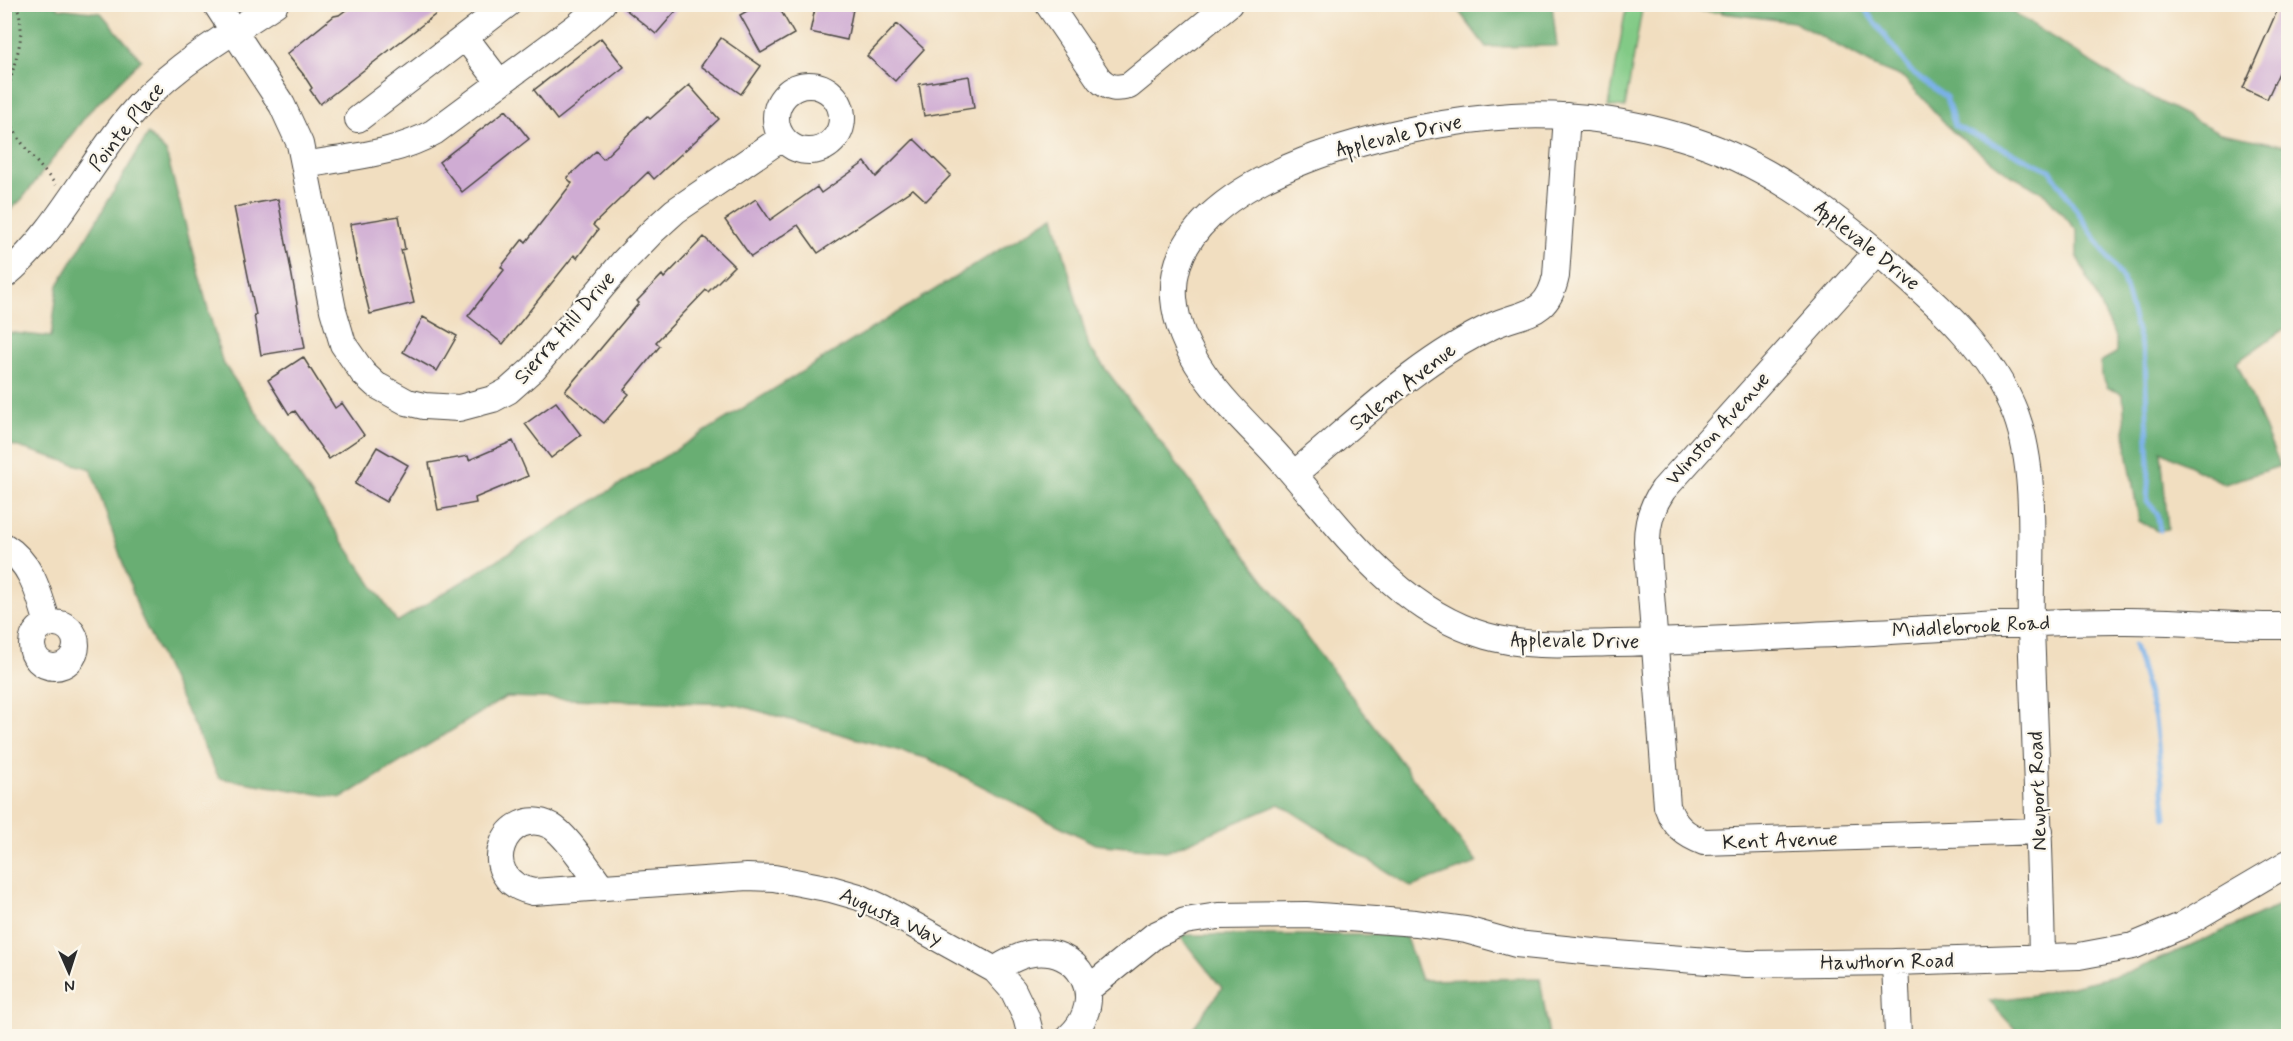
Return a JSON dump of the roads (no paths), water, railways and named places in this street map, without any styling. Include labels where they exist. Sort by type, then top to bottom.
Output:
[{"type":"street","name":"Sierra Hill Drive","points":[[216,4],[282,105],[300,144],[337,327],[352,359],[376,385],[407,402],[441,409],[459,408],[493,399],[522,380],[622,262],[654,230],[675,211],[782,138]]},
{"type":"street","name":"Pointe Place","points":[[4,276],[26,256],[128,118],[147,96],[191,59],[275,4]]},
{"type":"street","points":[[358,118],[508,4]]},
{"type":"street","points":[[305,165],[399,147],[434,132],[602,4]]},
{"type":"street","points":[[1048,4],[1099,80],[1107,87],[1118,88],[1129,86],[1177,45],[1215,18],[1229,4]]},
{"type":"street","points":[[465,37],[500,83]]},
{"type":"street","name":"Applevale Drive","points":[[1654,642],[1556,644],[1502,640],[1461,627],[1423,606],[1378,572],[1208,379],[1186,342],[1174,299],[1174,277],[1180,256],[1190,237],[1222,205],[1257,183],[1332,151],[1416,127],[1517,116],[1567,116],[1644,127],[1721,151],[1791,187],[1826,211],[1877,252],[1924,292],[1983,355],[2001,382],[2017,417],[2025,447],[2029,479],[2031,624]]},
{"type":"street","name":"Salem Avenue","points":[[1294,474],[1420,368],[1457,344],[1494,325],[1533,311],[1550,296],[1556,276],[1567,116]]},
{"type":"street","name":"Winston Avenue","points":[[1654,642],[1647,529],[1655,502],[1877,252]]},
{"type":"street","points":[[4,546],[18,556],[31,575],[48,624]]},
{"type":"street","name":"Middlebrook Road","points":[[1654,642],[2114,621],[2289,626]]},
{"type":"street","name":"Newport Road","points":[[2031,624],[2040,831],[2042,958]]},
{"type":"street","name":"Kent Avenue","points":[[1654,642],[1664,794],[1671,818],[1679,829],[1690,837],[1704,842],[1721,843],[2040,831]]},
{"type":"street","name":"Hawthorn Road","points":[[1088,989],[1155,935],[1185,921],[1206,917],[1333,916],[1416,923],[1466,930],[1516,944],[1688,961],[1747,964],[2042,958],[2112,951],[2142,942],[2200,916],[2289,863]]},
{"type":"street","name":"Augusta Way","points":[[602,887],[747,877],[803,882],[859,897],[994,970],[1013,990],[1026,1017],[1031,1036]]},
{"type":"street","points":[[994,970],[1009,960],[1030,954],[1052,954],[1078,969],[1090,997],[1088,1012],[1081,1026],[1070,1036]]},
{"type":"street","points":[[1895,962],[1898,1036]]},
{"type":"waterway","points":[[1861,4],[1911,71],[1946,97],[1955,126],[2050,170],[2123,280],[2145,360],[2149,469],[2147,501],[2157,513],[2160,530]]},
{"type":"waterway","points":[[2134,645],[2155,719],[2166,818]]}]
